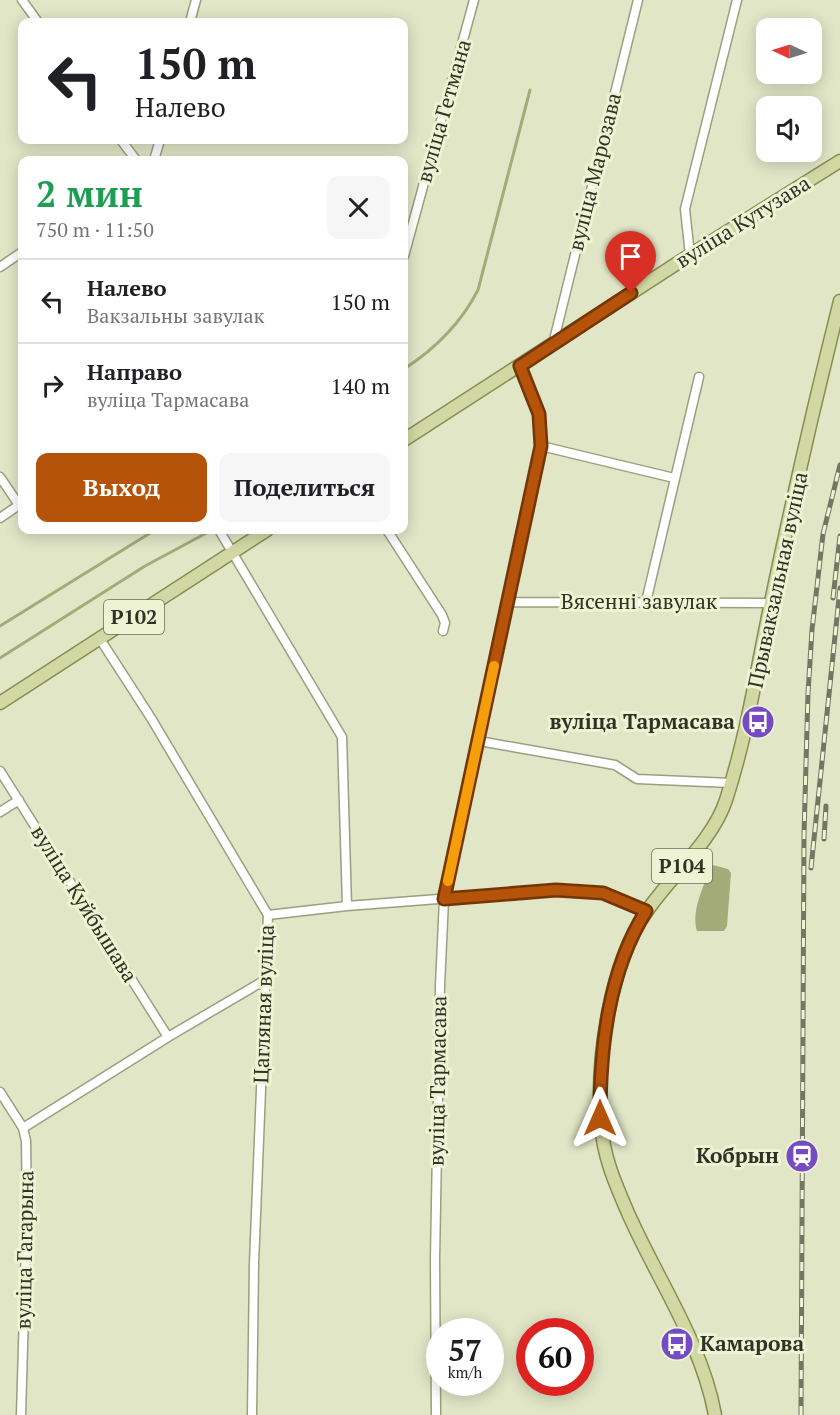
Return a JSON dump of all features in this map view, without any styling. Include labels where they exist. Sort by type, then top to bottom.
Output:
[{"type":"main road","name":"вуліца Кутузава","points":[[408,437],[840,161]]},
{"type":"main road","name":"Прывакзальная вуліца","points":[[715,1415],[708,1385],[697,1357],[644,1251],[611,1175],[602,1137],[601,1079],[608,1020],[620,967],[637,926],[646,911],[706,835],[724,805],[731,783],[754,694],[771,603],[840,301]]},
{"type":"main road","name":"Р102","points":[[0,703],[261,534]]},
{"type":"street","points":[[22,0],[35,18]]},
{"type":"street","points":[[191,18],[196,0]]},
{"type":"street","name":"вуліца Гетмана","points":[[408,241],[474,0]]},
{"type":"street","name":"вуліца Марозава","points":[[553,345],[638,0]]},
{"type":"street","points":[[690,255],[685,222],[686,201],[737,0]]},
{"type":"street","points":[[0,267],[18,255]]},
{"type":"street","name":"вуліца Тармасава","points":[[436,1415],[435,1259],[440,986],[444,899],[541,446],[539,414],[520,366]]},
{"type":"street","points":[[646,602],[699,377]]},
{"type":"street","points":[[541,446],[674,478]]},
{"type":"street","points":[[0,477],[18,500]]},
{"type":"street","points":[[0,518],[18,506]]},
{"type":"street","points":[[223,534],[232,553],[342,737],[347,906]]},
{"type":"street","points":[[390,534],[442,615],[445,623],[443,631]]},
{"type":"street","name":"Вясенні завулак","points":[[507,602],[771,603]]},
{"type":"street","name":"Цагляная вуліца","points":[[100,639],[151,718],[268,915],[254,1264],[252,1415]]},
{"type":"street","points":[[478,741],[615,765],[638,778],[731,783]]},
{"type":"street","name":"вуліца Куйбышава","points":[[0,771],[168,1038]]},
{"type":"street","points":[[0,812],[19,800]]},
{"type":"street","points":[[268,915],[347,906],[556,890],[603,893],[646,911]]},
{"type":"street","points":[[23,1128],[265,980]]},
{"type":"street","name":"вуліца Гагарына","points":[[0,1092],[23,1128],[26,1141],[27,1208],[21,1415]]},
{"type":"shaded area","points":[[713,865],[728,869],[731,873],[727,926],[724,931],[697,931],[697,908],[704,884]]},
{"type":"waterway","points":[[408,366],[446,334],[464,313],[478,290],[530,90]]},
{"type":"waterway","points":[[0,626],[149,534]]},
{"type":"waterway","points":[[0,658],[145,566],[205,534]]},
{"type":"railway","points":[[801,1415],[804,835],[808,693],[812,630],[823,534],[840,465]]},
{"type":"railway","points":[[833,598],[840,536]]},
{"type":"railway","points":[[811,868],[840,588]]},
{"type":"railway","points":[[824,839],[826,806]]},
{"type":"slow traffic","points":[[448,881],[494,666]]},
{"type":"place","name":"вуліца Тармасава","points":[[758,722]]},
{"type":"place","name":"Кобрын","points":[[802,1156]]},
{"type":"place","name":"Камарова","points":[[677,1344]]},
{"type":"route","points":[[600,1118],[601,1071],[608,1020],[620,967],[628,945],[646,911],[603,893],[556,890],[444,899],[541,446],[539,414],[520,366],[631,293]]}]
